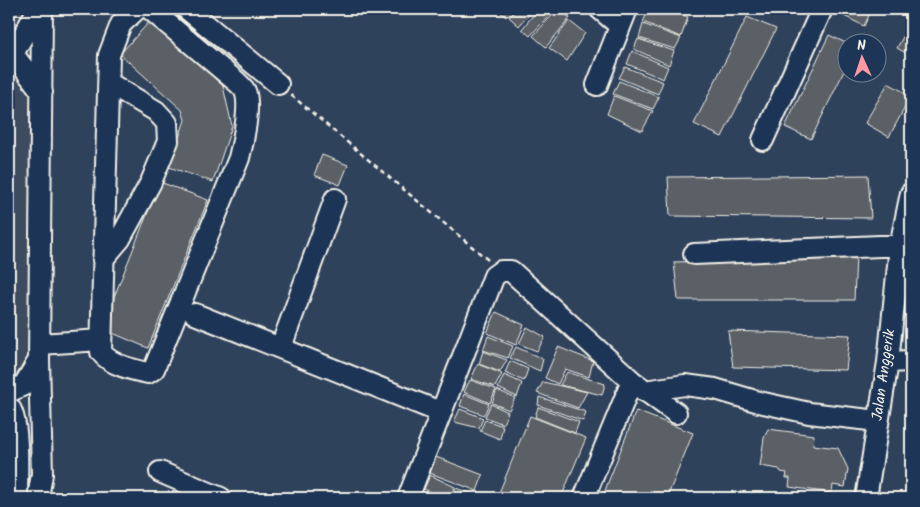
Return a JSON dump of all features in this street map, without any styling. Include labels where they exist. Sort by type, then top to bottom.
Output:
[{"type":"street","points":[[38,9],[11,54],[42,92]]},
{"type":"street","points":[[38,498],[42,474],[40,352],[42,9]]},
{"type":"street","points":[[136,9],[121,24],[109,55],[101,352],[105,358],[148,373],[154,369],[240,158],[244,139],[247,101],[245,90],[150,9]]},
{"type":"street","points":[[187,9],[278,84]]},
{"type":"street","points":[[597,85],[624,17],[600,9]]},
{"type":"street","points":[[763,140],[822,9]]},
{"type":"street","points":[[103,259],[120,239],[147,190],[168,141],[166,123],[156,111],[109,83]]},
{"type":"street","name":"Jalan Anggerik","points":[[866,498],[888,362],[900,246],[911,193]]},
{"type":"street","points":[[281,347],[335,199]]},
{"type":"street","points":[[694,254],[900,246]]},
{"type":"street","points":[[408,498],[494,276],[501,271],[512,271],[638,386],[676,413]]},
{"type":"street","points":[[195,314],[440,412]]},
{"type":"street","points":[[40,352],[101,340]]},
{"type":"street","points":[[9,392],[24,385],[40,352]]},
{"type":"street","points":[[888,362],[911,361]]},
{"type":"street","points":[[638,386],[685,386],[716,389],[759,402],[809,413],[878,421]]},
{"type":"street","points":[[584,498],[638,386]]},
{"type":"street","points":[[9,407],[15,424],[17,498]]},
{"type":"street","points":[[160,472],[221,498]]},
{"type":"street","points":[[42,474],[53,498]]},
{"type":"path","points":[[278,84],[501,271]]},
{"type":"shaded area","points":[[9,9],[32,9],[28,373],[9,405]]},
{"type":"building","points":[[497,9],[514,9],[506,17]]},
{"type":"building","points":[[517,9],[534,9],[519,26],[509,17]]},
{"type":"building","points":[[538,9],[555,9],[530,36],[522,29]]},
{"type":"building","points":[[558,9],[570,18],[546,47],[533,36]]},
{"type":"building","points":[[649,9],[668,9],[688,17],[681,37],[643,22]]},
{"type":"building","points":[[840,9],[872,9],[864,26],[838,13]]},
{"type":"building","points":[[747,17],[776,29],[722,137],[694,124]]},
{"type":"building","points":[[151,20],[223,86],[232,126],[213,182],[169,167],[185,120],[182,110],[120,54]]},
{"type":"building","points":[[569,21],[585,33],[567,61],[549,48]]},
{"type":"building","points":[[911,22],[911,56],[897,48]]},
{"type":"building","points":[[643,24],[681,38],[675,49],[639,38]]},
{"type":"building","points":[[829,35],[838,39],[839,82],[811,139],[785,127]]},
{"type":"building","points":[[638,39],[674,51],[669,65],[634,49]]},
{"type":"building","points":[[632,51],[668,67],[663,79],[627,64]]},
{"type":"building","points":[[625,67],[663,82],[658,94],[619,78]]},
{"type":"building","points":[[619,81],[659,97],[653,109],[613,94]]},
{"type":"building","points":[[888,83],[911,96],[889,137],[865,123]]},
{"type":"building","points":[[614,96],[653,111],[642,131],[607,114]]},
{"type":"building","points":[[322,155],[348,165],[340,185],[314,175]]},
{"type":"building","points":[[868,175],[871,218],[670,216],[668,177]]},
{"type":"building","points":[[160,182],[208,200],[148,348],[110,332],[114,297]]},
{"type":"building","points":[[856,257],[854,300],[678,300],[674,262]]},
{"type":"building","points":[[496,312],[524,325],[516,345],[487,333]]},
{"type":"building","points":[[527,327],[545,337],[537,351],[519,344]]},
{"type":"building","points":[[728,331],[850,335],[846,370],[733,367]]},
{"type":"building","points":[[488,336],[513,346],[508,358],[483,350]]},
{"type":"building","points":[[516,347],[543,359],[540,371],[510,358]]},
{"type":"building","points":[[558,347],[593,361],[589,377],[565,369],[558,384],[545,378]]},
{"type":"building","points":[[483,351],[507,360],[500,372],[479,364]]},
{"type":"building","points":[[510,361],[528,369],[524,381],[505,373]]},
{"type":"building","points":[[478,364],[502,374],[495,387],[471,379]]},
{"type":"building","points":[[567,372],[605,384],[602,395],[560,385]]},
{"type":"building","points":[[504,375],[522,383],[517,397],[498,388]]},
{"type":"building","points":[[470,380],[496,389],[490,403],[464,392]]},
{"type":"building","points":[[543,382],[587,392],[578,408],[537,393]]},
{"type":"building","points":[[497,390],[515,398],[509,410],[492,403]]},
{"type":"building","points":[[464,394],[489,404],[484,415],[460,406]]},
{"type":"building","points":[[539,397],[586,412],[583,421],[538,405]]},
{"type":"building","points":[[491,404],[508,412],[503,424],[485,417]]},
{"type":"building","points":[[538,407],[579,422],[575,433],[535,417]]},
{"type":"building","points":[[460,409],[483,418],[479,428],[454,422]]},
{"type":"building","points":[[636,411],[693,433],[667,498],[602,498]]},
{"type":"building","points":[[530,416],[586,438],[561,498],[497,498]]},
{"type":"building","points":[[485,420],[503,426],[500,439],[480,431]]},
{"type":"building","points":[[768,429],[814,435],[813,445],[838,448],[848,469],[845,487],[833,485],[832,493],[789,487],[790,478],[786,478],[787,473],[781,472],[779,469],[760,466],[764,438]]},
{"type":"building","points":[[436,457],[483,475],[477,491],[430,473]]},
{"type":"building","points":[[430,475],[455,487],[450,498],[444,498],[424,489]]},
{"type":"building","points":[[456,488],[477,496],[476,498],[452,498]]},
{"type":"building","points":[[431,494],[441,498],[421,498],[423,495],[429,497]]}]
